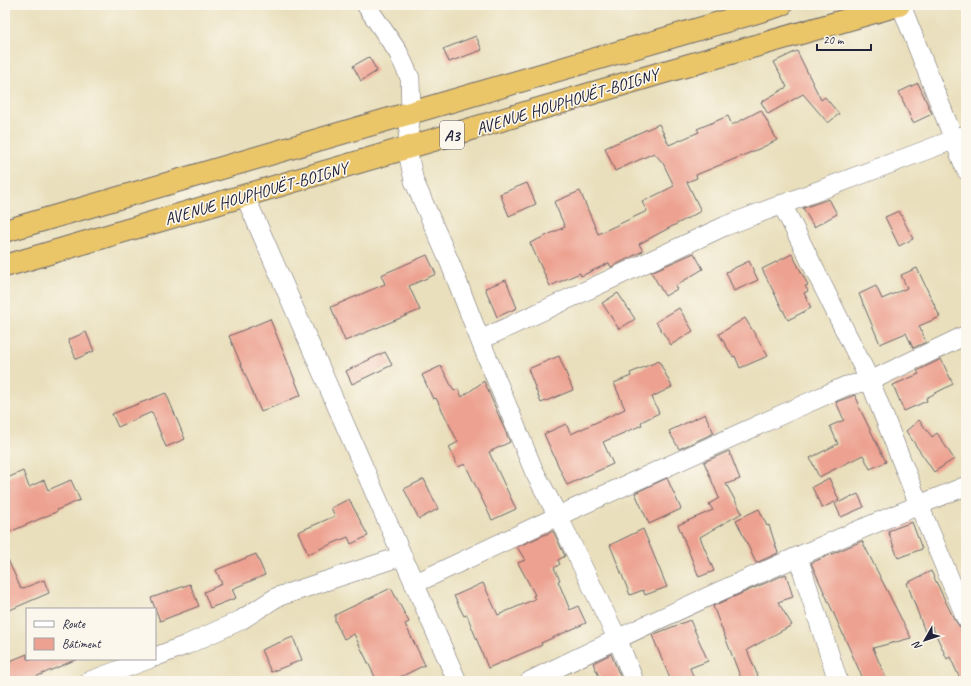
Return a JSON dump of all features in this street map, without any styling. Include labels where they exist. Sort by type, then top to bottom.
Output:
[{"type":"highway","name":"AVENUE HOUPHOUËT-BOIGNY","points":[[5,231],[781,5]]},
{"type":"highway","name":"AVENUE HOUPHOUËT-BOIGNY","points":[[5,266],[661,73],[900,5]]},
{"type":"street","points":[[366,5],[398,52],[410,78],[411,113],[407,148],[414,181],[450,263],[534,471],[558,516],[616,638],[634,681]]},
{"type":"street","points":[[900,5],[960,137],[966,170]]},
{"type":"street","points":[[480,340],[725,226],[960,137]]},
{"type":"street","points":[[245,196],[457,681]]},
{"type":"street","points":[[782,204],[870,381],[966,618]]},
{"type":"street","points":[[414,584],[558,516],[846,386],[870,381],[966,335]]},
{"type":"street","points":[[530,681],[616,638],[707,596],[966,486]]},
{"type":"street","points":[[156,657],[186,645],[241,620],[277,597],[402,556]]},
{"type":"street","points":[[798,557],[838,681]]},
{"type":"street","points":[[90,681],[146,660]]},
{"type":"building","points":[[476,36],[482,50],[449,62],[443,49]]},
{"type":"building","points":[[797,51],[821,100],[825,97],[839,114],[828,123],[803,94],[768,114],[761,102],[787,87],[774,62]]},
{"type":"building","points":[[369,57],[377,71],[361,81],[353,66]]},
{"type":"building","points":[[918,83],[932,114],[913,123],[899,92]]},
{"type":"building","points":[[761,110],[777,140],[696,175],[697,178],[687,182],[701,211],[639,244],[643,251],[611,267],[609,263],[581,276],[580,273],[550,286],[530,243],[565,227],[554,202],[580,191],[598,234],[647,211],[642,202],[674,186],[663,163],[654,153],[615,171],[605,148],[659,124],[669,145],[699,132],[697,129],[728,116],[732,125]]},
{"type":"building","points":[[527,183],[536,204],[509,216],[500,194]]},
{"type":"building","points":[[829,199],[837,214],[814,227],[803,208]]},
{"type":"building","points":[[899,211],[913,239],[899,246],[885,217]]},
{"type":"building","points":[[694,253],[703,269],[675,286],[677,289],[665,296],[651,272]]},
{"type":"building","points":[[792,254],[808,285],[805,286],[808,291],[804,293],[811,308],[788,320],[762,269]]},
{"type":"building","points":[[427,255],[436,274],[409,286],[420,310],[345,341],[331,307],[385,284],[381,275]]},
{"type":"building","points":[[749,261],[758,280],[734,291],[726,272]]},
{"type":"building","points":[[917,268],[940,317],[919,326],[926,342],[913,348],[906,333],[880,344],[859,294],[876,286],[882,299],[907,288],[901,275]]},
{"type":"building","points":[[506,280],[517,308],[497,317],[485,288]]},
{"type":"building","points":[[618,293],[635,319],[619,329],[602,303]]},
{"type":"building","points":[[679,308],[693,331],[671,345],[656,322]]},
{"type":"building","points":[[745,318],[768,356],[740,368],[735,356],[733,357],[719,334]]},
{"type":"building","points":[[270,319],[301,395],[261,412],[229,336]]},
{"type":"building","points":[[86,332],[94,351],[76,359],[68,340]]},
{"type":"building","points":[[385,352],[392,365],[352,384],[346,371]]},
{"type":"building","points":[[559,356],[573,390],[541,403],[528,369]]},
{"type":"building","points":[[941,359],[953,384],[926,398],[927,401],[904,411],[893,385],[919,374],[917,371]]},
{"type":"building","points":[[659,361],[672,387],[652,397],[659,413],[641,422],[642,425],[603,442],[613,464],[567,485],[544,434],[566,424],[571,434],[625,409],[614,383],[631,376],[630,373]]},
{"type":"building","points":[[441,366],[454,391],[458,389],[462,397],[484,381],[510,442],[489,452],[516,509],[492,520],[465,464],[458,467],[449,447],[458,442],[436,398],[433,399],[422,375]]},
{"type":"building","points":[[166,393],[185,439],[166,447],[152,412],[118,427],[112,414]]},
{"type":"building","points":[[855,395],[859,404],[858,405],[886,462],[870,469],[863,455],[819,477],[810,458],[838,444],[830,426],[844,420],[836,402]]},
{"type":"building","points":[[705,414],[714,433],[679,449],[669,431]]},
{"type":"building","points":[[919,420],[932,437],[937,433],[954,459],[934,472],[906,431]]},
{"type":"building","points":[[729,451],[740,479],[726,484],[742,513],[700,537],[714,571],[699,577],[678,525],[713,510],[709,504],[719,498],[704,462]]},
{"type":"building","points":[[23,471],[29,487],[44,480],[48,490],[71,480],[80,500],[5,534],[5,479]]},
{"type":"building","points":[[667,478],[681,509],[649,524],[635,493]]},
{"type":"building","points":[[829,478],[839,500],[822,508],[812,487]]},
{"type":"building","points":[[424,479],[438,509],[419,519],[404,489]]},
{"type":"building","points":[[858,494],[864,507],[841,517],[835,504]]},
{"type":"building","points":[[349,499],[368,536],[351,544],[348,537],[308,554],[298,532],[335,516],[331,508]]},
{"type":"building","points":[[759,509],[767,526],[769,525],[778,553],[756,563],[736,520]]},
{"type":"building","points":[[912,522],[922,549],[898,558],[888,531]]},
{"type":"building","points":[[643,529],[667,587],[645,595],[643,590],[630,595],[610,545]]},
{"type":"building","points":[[553,531],[565,556],[558,560],[560,564],[554,568],[560,580],[558,581],[570,610],[578,606],[586,623],[541,643],[542,645],[488,668],[467,615],[464,616],[454,596],[483,583],[498,615],[535,599],[533,596],[535,595],[518,563],[525,560],[517,547]]},
{"type":"building","points":[[862,541],[911,638],[873,648],[887,681],[864,681],[811,563]]},
{"type":"building","points":[[5,553],[21,589],[44,580],[49,593],[5,612]]},
{"type":"building","points":[[256,554],[265,575],[232,589],[236,598],[210,608],[204,592],[222,584],[216,570]]},
{"type":"building","points":[[931,571],[954,619],[962,628],[966,636],[966,681],[961,681],[950,657],[947,659],[932,626],[925,632],[907,583]]},
{"type":"building","points":[[786,574],[793,597],[778,602],[792,625],[747,650],[760,681],[742,681],[713,606]]},
{"type":"building","points":[[190,584],[199,606],[160,621],[151,598]]},
{"type":"building","points":[[391,588],[409,622],[405,624],[425,665],[392,681],[377,681],[354,634],[344,639],[335,621],[335,615]]},
{"type":"building","points":[[690,620],[708,661],[690,668],[695,681],[671,681],[652,635]]},
{"type":"building","points":[[293,637],[302,660],[271,672],[261,650]]},
{"type":"building","points":[[26,654],[26,660],[75,660],[26,681],[10,681],[5,669],[5,663]]},
{"type":"building","points":[[611,654],[622,681],[601,681],[593,663]]}]
